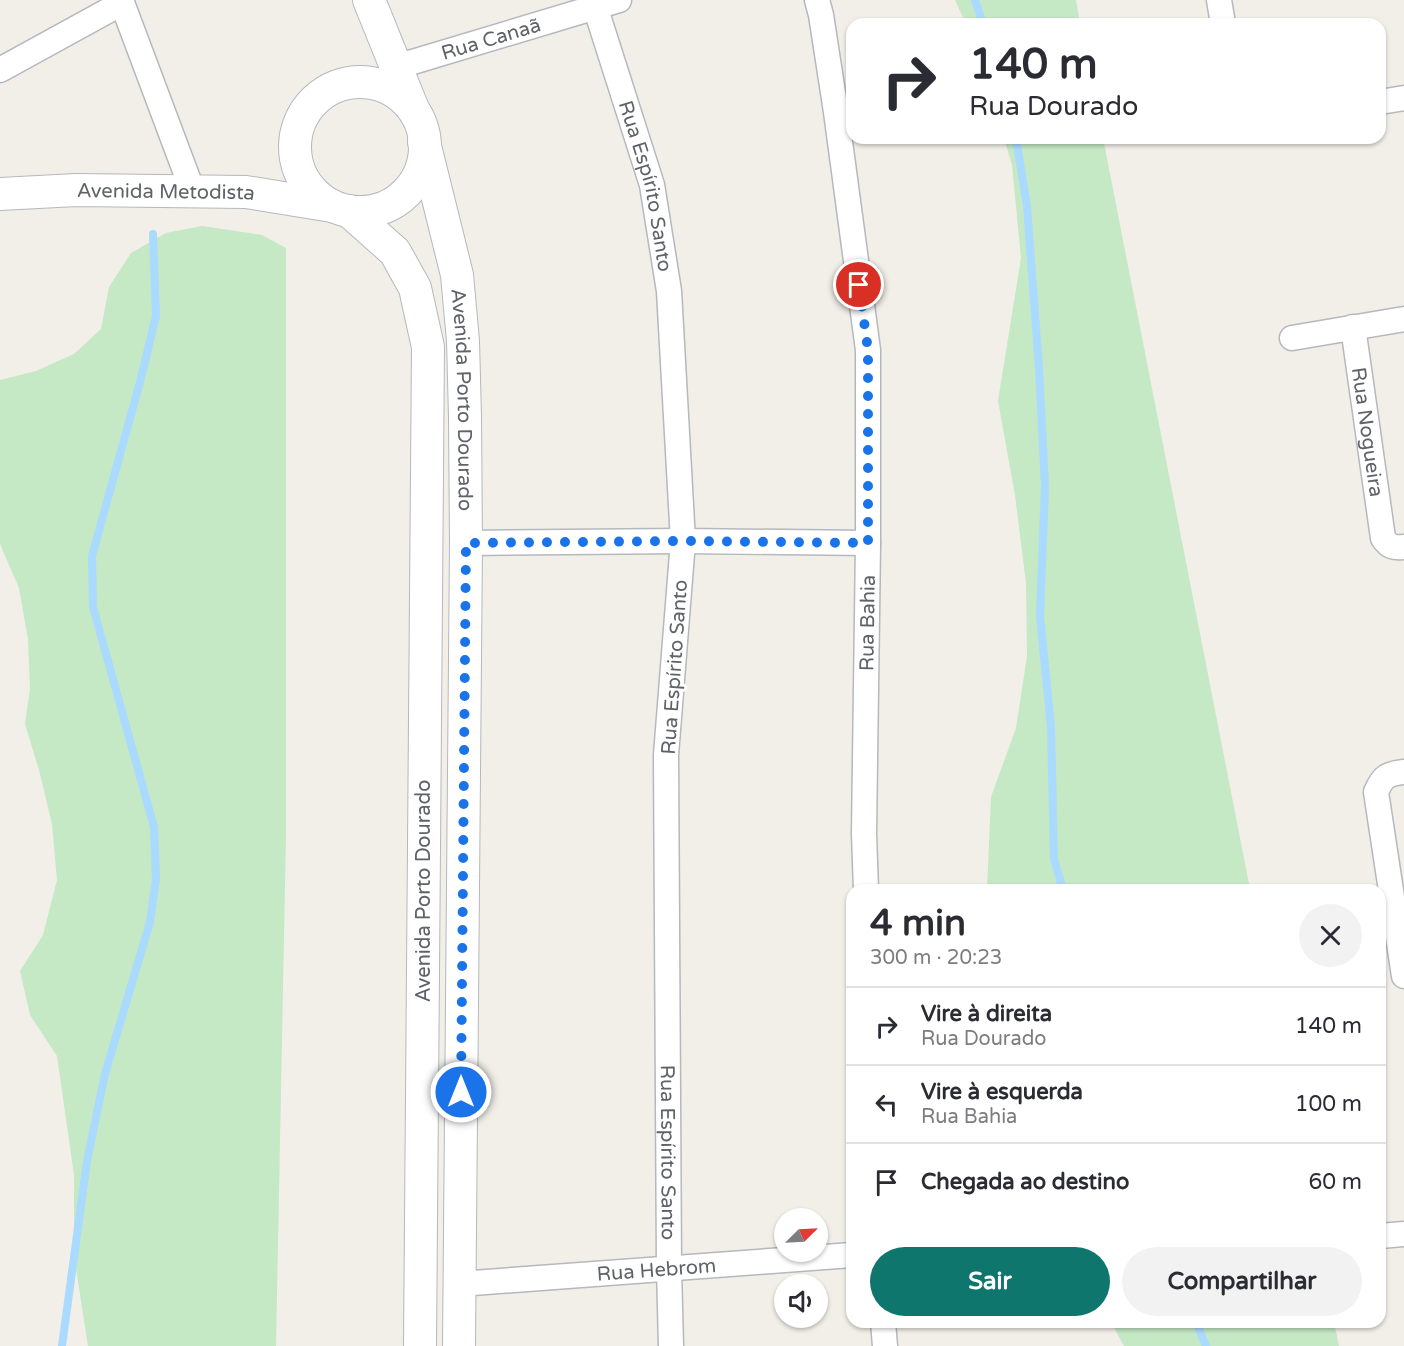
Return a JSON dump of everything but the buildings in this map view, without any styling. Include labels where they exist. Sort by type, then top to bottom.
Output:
[{"type":"street","name":"Avenida Porto Dourado","points":[[369,0],[420,129],[457,275],[463,341],[466,543],[459,1346]]},
{"type":"street","name":"Rua Canaã","points":[[396,67],[594,4],[619,0]]},
{"type":"street","name":"Rua Bahia","points":[[817,0],[836,112],[868,350],[864,834],[866,884]]},
{"type":"street","points":[[1220,0],[1222,18]]},
{"type":"street","points":[[0,69],[122,1],[193,192]]},
{"type":"street","name":"Rua Espírito Santo","points":[[594,4],[652,185],[669,291],[683,541],[666,755],[671,1346]]},
{"type":"street","points":[[370,83],[387,88],[412,110],[420,129],[423,159],[418,175],[397,201],[382,209],[366,212],[340,209],[318,197],[306,184],[299,169],[295,153],[296,136],[301,120],[310,105],[322,94],[337,86],[370,83]]},
{"type":"street","points":[[1386,101],[1404,98]]},
{"type":"street","name":"Avenida Metodista","points":[[5,199],[76,190],[246,192],[340,209]]},
{"type":"street","name":"Avenida Porto Dourado","points":[[340,209],[394,252],[415,288],[428,347],[420,1346]]},
{"type":"street","points":[[1292,338],[1404,319]]},
{"type":"street","name":"Rua Nogueira","points":[[1353,327],[1394,542]]},
{"type":"street","points":[[466,543],[683,541],[868,543]]},
{"type":"street","points":[[1404,772],[1389,774],[1381,782],[1376,792],[1404,976]]},
{"type":"street","points":[[1386,1236],[1404,1234]]},
{"type":"street","name":"Rua Hebrom","points":[[459,1284],[846,1255]]},
{"type":"street","points":[[884,1328],[885,1346]]},
{"type":"green space","points":[[955,0],[1076,0],[1079,18],[963,18]]},
{"type":"green space","points":[[1006,144],[1104,144],[1249,884],[987,884],[991,797],[1016,728],[1027,656],[1026,583],[1015,495],[998,401],[1021,258],[1012,165]]},
{"type":"green space","points":[[202,226],[262,235],[286,248],[286,835],[276,1346],[88,1346],[74,1256],[74,1175],[57,1056],[30,1015],[20,971],[43,935],[57,880],[52,824],[25,724],[30,689],[28,639],[19,588],[0,544],[0,380],[36,371],[74,354],[101,329],[109,287],[131,253],[166,233]]},
{"type":"green space","points":[[1114,1328],[1335,1328],[1339,1346],[1124,1346]]},
{"type":"waterway","points":[[975,0],[981,18]]},
{"type":"waterway","points":[[1017,144],[1027,206],[1039,368],[1045,487],[1040,616],[1051,727],[1054,859],[1061,884]]},
{"type":"waterway","points":[[62,1346],[87,1161],[105,1074],[150,922],[156,879],[154,827],[93,607],[92,556],[156,316],[153,234]]},
{"type":"waterway","points":[[1198,1328],[1206,1346]]},
{"type":"route","points":[[461,1092],[466,543],[683,541],[868,543],[868,350],[859,285]]}]
